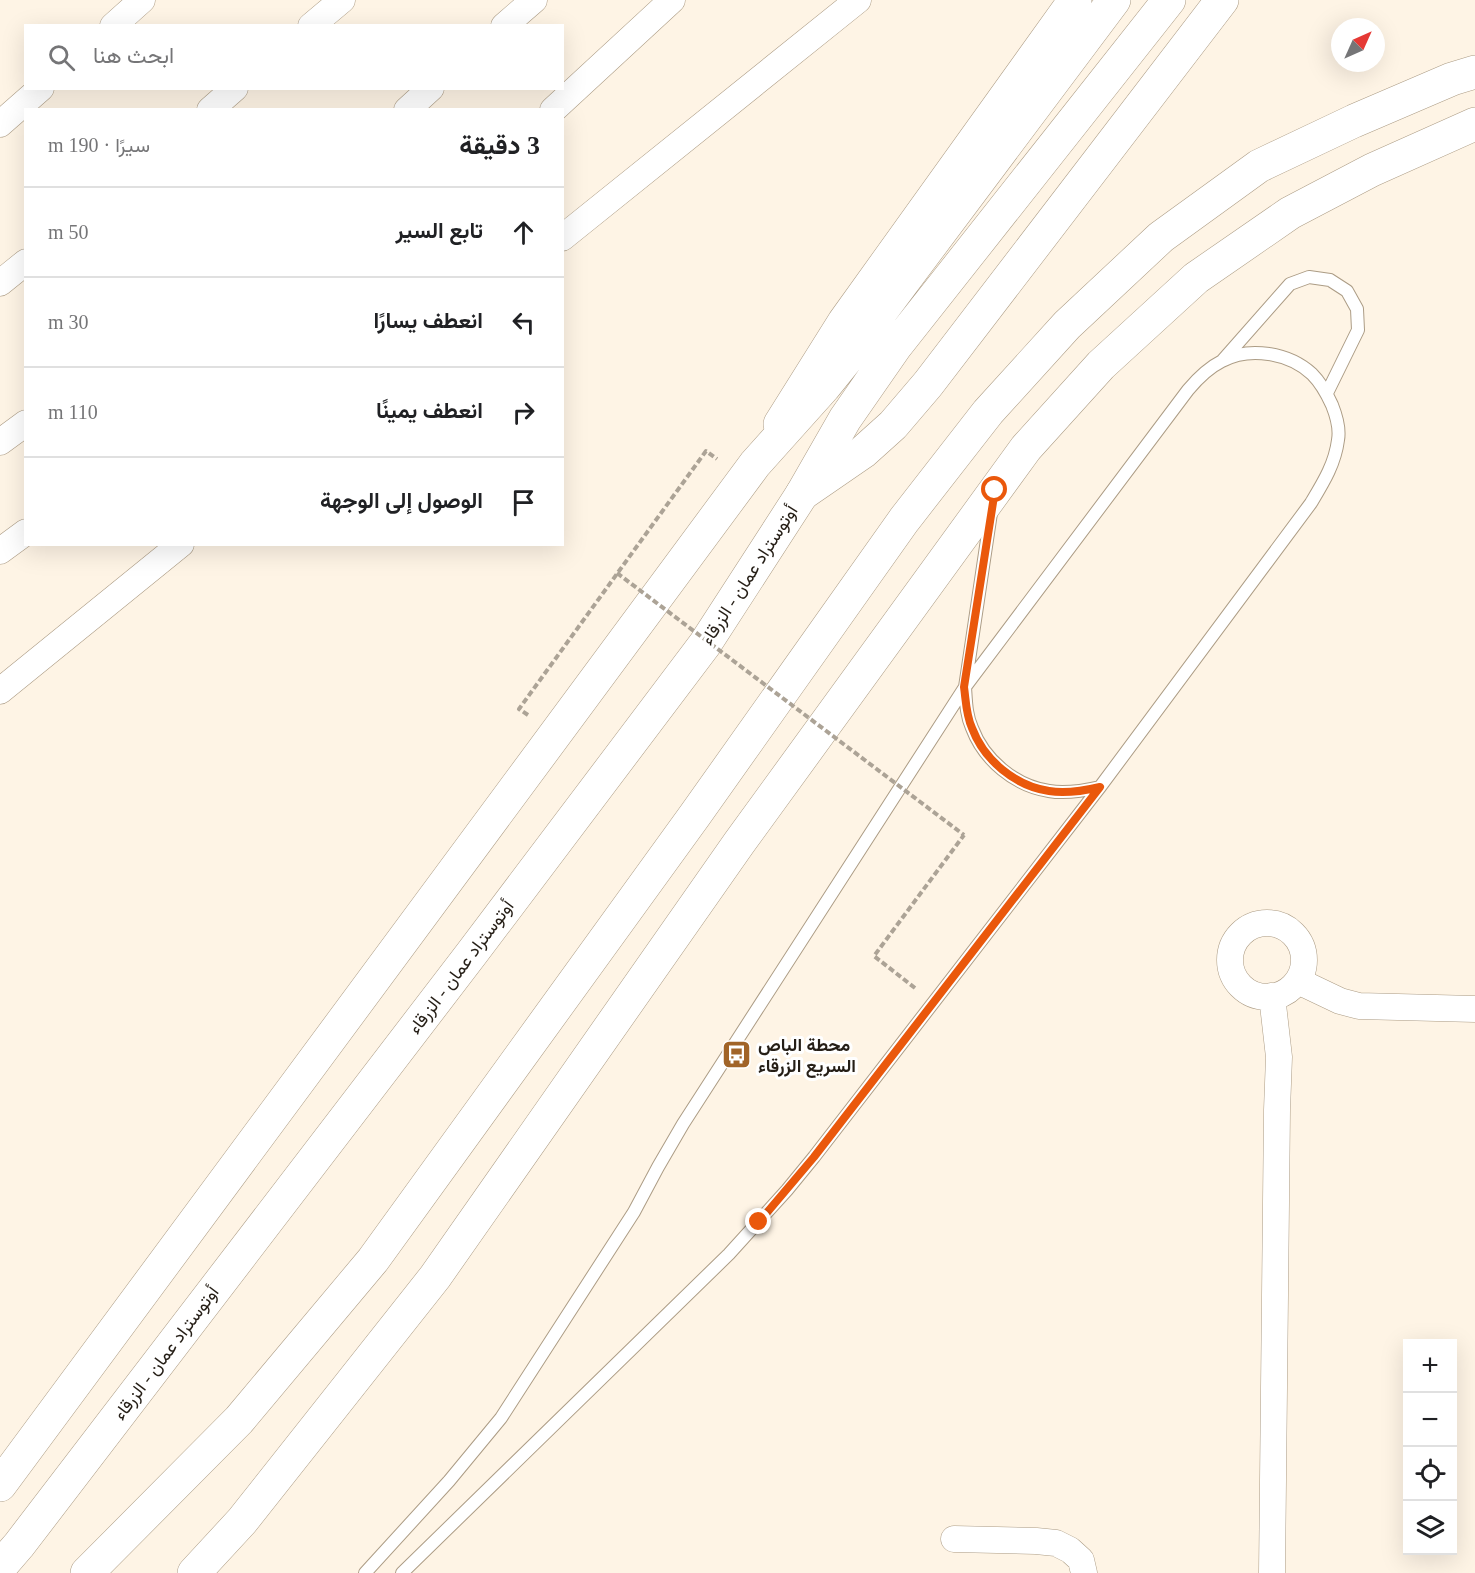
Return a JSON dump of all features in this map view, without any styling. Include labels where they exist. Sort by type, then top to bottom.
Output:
[{"type":"main road","points":[[0,1485],[755,464],[844,322],[1075,0]]},
{"type":"main road","points":[[755,464],[853,351],[1114,0]]},
{"type":"main road","name":"أوتوستراد عمان - الزرقاء","points":[[0,1567],[48,1508],[458,972],[698,654],[802,494],[845,419],[895,347],[1169,0]]},
{"type":"main road","points":[[802,494],[863,452],[893,426],[928,384],[1222,0]]},
{"type":"main road","points":[[87,1573],[238,1420],[373,1260],[688,825],[903,520],[988,412],[1067,325],[1161,237],[1260,166],[1365,116],[1452,79],[1475,72]]},
{"type":"main road","points":[[194,1573],[242,1521],[435,1277],[746,834],[1026,448],[1101,365],[1196,278],[1290,213],[1372,170],[1475,124]]},
{"type":"street","points":[[115,24],[142,0]]},
{"type":"street","points":[[313,24],[342,0]]},
{"type":"street","points":[[506,24],[534,0]]},
{"type":"street","points":[[555,108],[672,0]]},
{"type":"street","points":[[564,236],[858,0]]},
{"type":"street","points":[[0,124],[39,90]]},
{"type":"street","points":[[212,108],[233,90]]},
{"type":"street","points":[[409,108],[429,90]]},
{"type":"street","points":[[0,283],[24,264]]},
{"type":"street","points":[[0,442],[24,424]]},
{"type":"street","points":[[0,551],[24,533]]},
{"type":"street","points":[[0,690],[179,546]]},
{"type":"street","points":[[1269,923],[1284,927],[1296,937],[1303,951],[1303,966],[1298,981],[1286,992],[1272,996],[1256,996],[1243,988],[1233,976],[1229,961],[1232,946],[1241,933],[1254,925],[1269,923]]},
{"type":"street","points":[[1298,981],[1340,1001],[1359,1006],[1475,1009]]},
{"type":"street","points":[[1272,996],[1279,1057],[1272,1573]]},
{"type":"street","points":[[954,1539],[1056,1543],[1070,1550],[1081,1560],[1084,1573]]},
{"type":"lane","points":[[365,1573],[449,1481],[501,1418],[634,1212],[683,1124],[964,687],[1188,390],[1204,372],[1223,360],[1290,284],[1309,277],[1330,280],[1347,291],[1357,309],[1358,330],[1327,393]]},
{"type":"lane","points":[[402,1573],[759,1222],[814,1157],[1100,787],[1311,503],[1334,461],[1339,438],[1336,414],[1327,393],[1312,374],[1292,361],[1270,354],[1246,354],[1223,360]]},
{"type":"lane","points":[[995,490],[964,687],[966,708],[972,728],[982,747],[995,764],[1031,786],[1048,791],[1065,792],[1100,787]]},
{"type":"path","points":[[519,709],[706,451]]},
{"type":"path","points":[[617,573],[964,835],[874,956],[934,1002]]},
{"type":"place","name":"محطة الباص السريع الزرقاء","points":[[737,1055]]},
{"type":"route","points":[[759,1222],[814,1157],[1100,787],[1065,792],[1048,791],[1031,786],[995,764],[982,747],[972,728],[966,708],[964,687],[995,490]]}]
